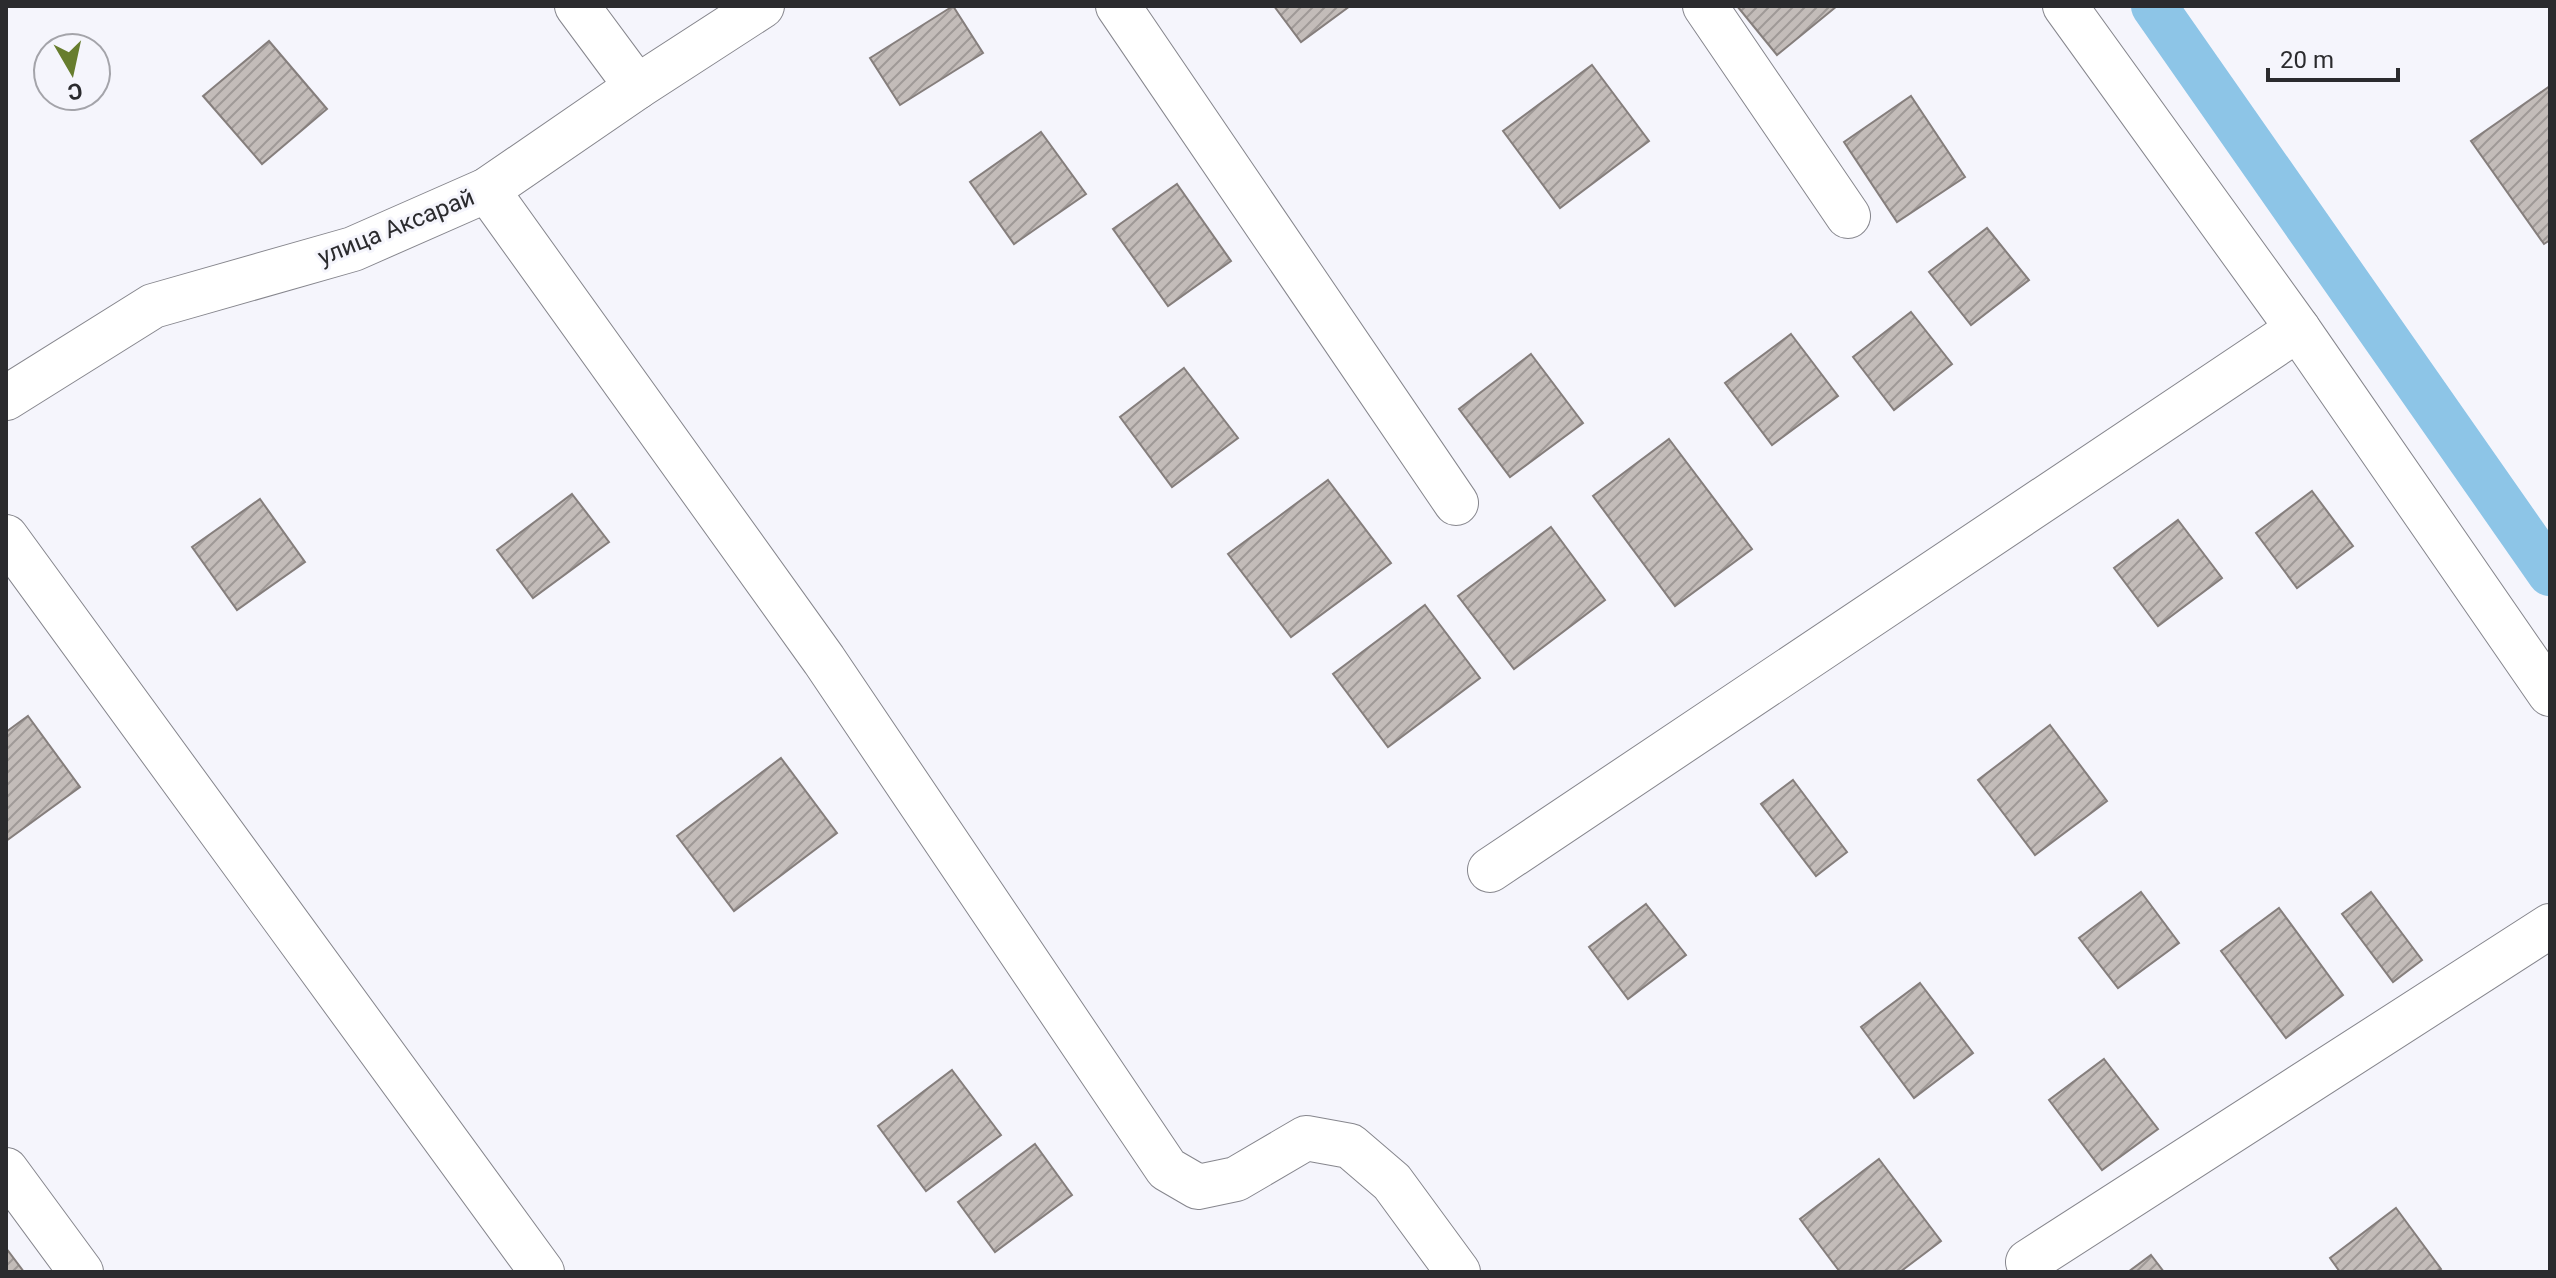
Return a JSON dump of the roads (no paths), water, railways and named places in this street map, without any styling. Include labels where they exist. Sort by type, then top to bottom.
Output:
[{"type":"street","points":[[577,6],[637,87]]},
{"type":"street","name":"улица Аксарай","points":[[6,398],[153,306],[353,249],[487,190],[762,6]]},
{"type":"street","points":[[1118,6],[1456,503]]},
{"type":"street","points":[[1705,6],[1848,216]]},
{"type":"street","points":[[2065,6],[2298,329],[2550,694]]},
{"type":"street","points":[[487,190],[824,660],[1167,1169],[1198,1187],[1236,1179],[1306,1138],[1350,1146],[1392,1182],[1458,1272]]},
{"type":"street","points":[[1490,870],[2298,329]]},
{"type":"street","points":[[6,537],[542,1272]]},
{"type":"street","points":[[2028,1262],[2550,926]]},
{"type":"street","points":[[6,1170],[81,1272]]},
{"type":"waterway","points":[[2154,6],[2550,573]]}]
